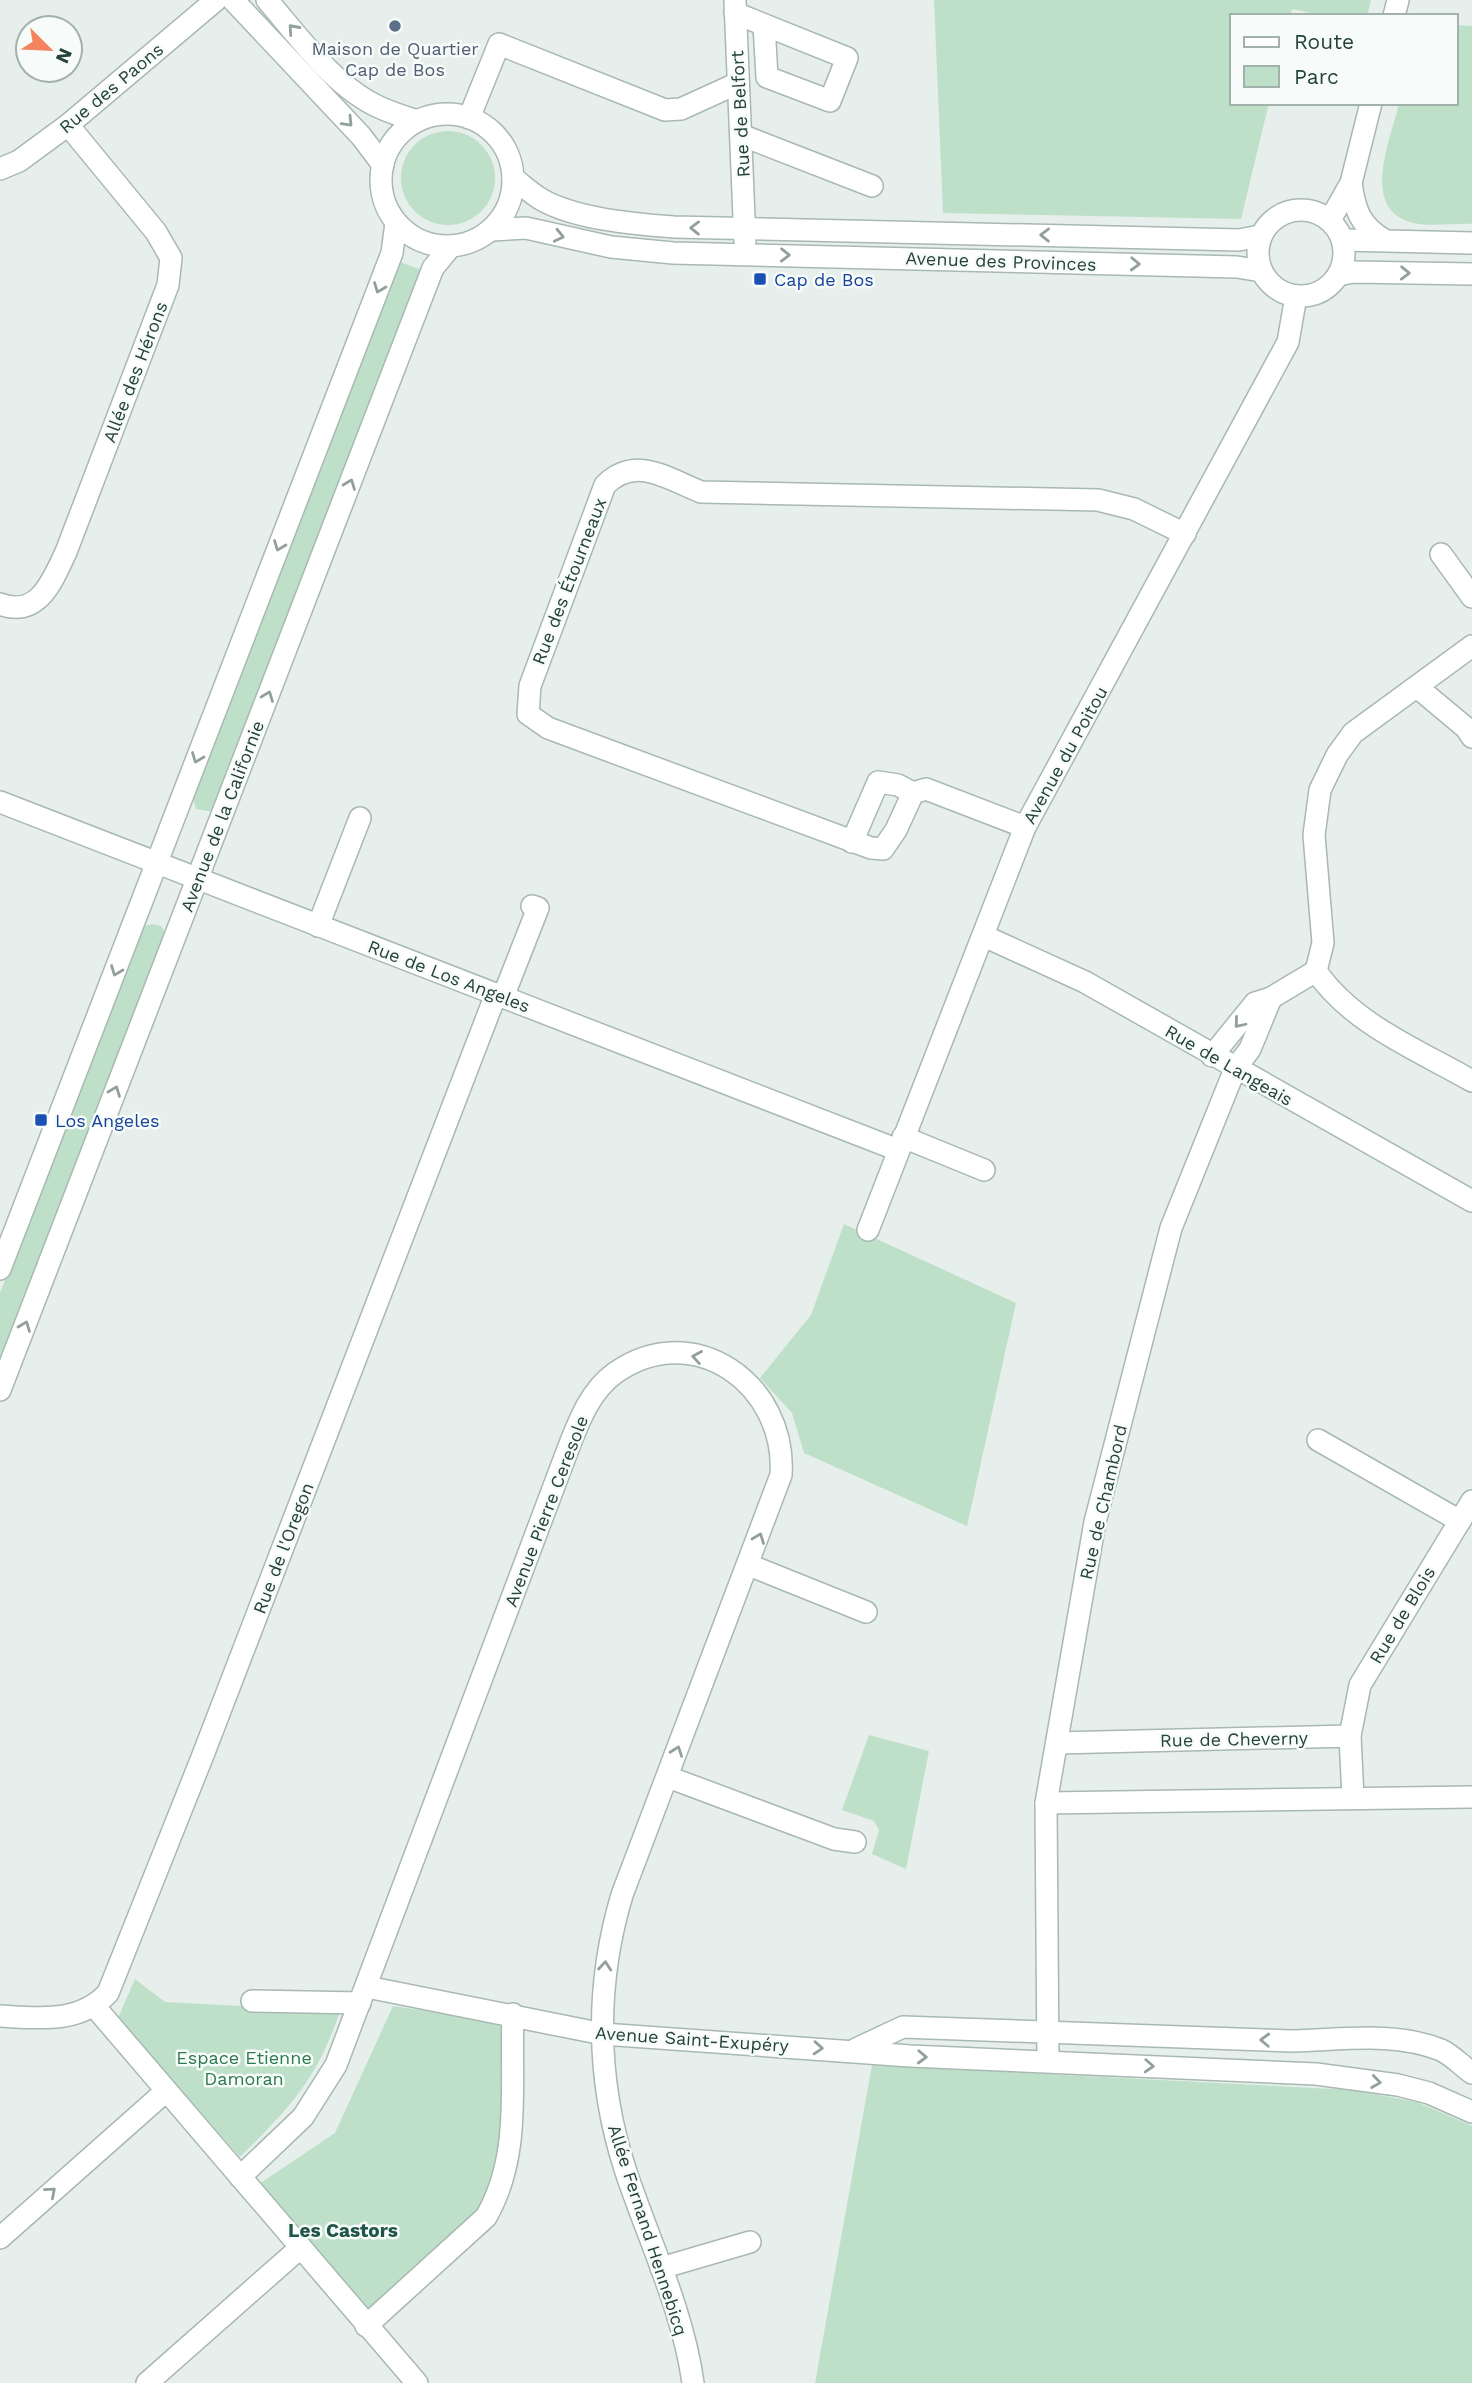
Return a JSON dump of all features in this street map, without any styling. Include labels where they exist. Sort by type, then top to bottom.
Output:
[{"type":"street","name":"Rue des Paons","points":[[0,169],[19,161],[68,125],[216,0]]},
{"type":"street","points":[[233,0],[361,136],[383,165]]},
{"type":"street","points":[[267,0],[314,53],[359,94],[379,108],[417,121]]},
{"type":"street","points":[[735,6],[764,25]]},
{"type":"street","name":"Rue de Belfort","points":[[735,6],[745,255]]},
{"type":"street","points":[[469,118],[499,44],[665,110],[681,109],[738,83]]},
{"type":"street","points":[[1330,220],[1351,183],[1370,105]]},
{"type":"street","points":[[437,114],[469,118],[496,135],[508,153],[513,178],[512,195],[504,214],[492,230],[475,241],[451,247],[435,246],[416,240],[396,223],[388,211],[381,192],[387,151],[399,133],[417,121],[437,114]]},
{"type":"street","name":"Allée des Hérons","points":[[0,604],[8,607],[29,604],[46,593],[66,552],[168,285],[171,258],[156,232],[68,125]]},
{"type":"street","points":[[741,135],[873,186]]},
{"type":"street","name":"Avenue des Provinces","points":[[513,178],[540,199],[609,219],[674,227],[1240,240],[1260,236]]},
{"type":"street","points":[[1351,183],[1357,216],[1367,230],[1384,240]]},
{"type":"street","points":[[1291,210],[1319,213],[1330,220],[1343,240],[1344,252],[1338,275],[1320,292],[1296,296],[1275,288],[1261,271],[1257,260],[1260,236],[1267,224],[1291,210]]},
{"type":"street","points":[[0,1269],[392,253],[396,223]]},
{"type":"street","name":"Avenue des Provinces","points":[[492,230],[526,228],[611,247],[745,255],[1237,267],[1261,271]]},
{"type":"street","points":[[1343,240],[1472,243]]},
{"type":"street","name":"Avenue de la Californie","points":[[0,1390],[433,268],[451,247]]},
{"type":"street","points":[[1338,275],[1353,272],[1472,274]]},
{"type":"street","name":"Avenue du Poitou","points":[[868,1230],[1025,827],[1288,342],[1296,296]]},
{"type":"street","name":"Rue des Étourneaux","points":[[913,793],[896,830],[883,849],[852,842],[548,728],[528,714],[530,686],[605,485],[619,472],[643,470],[701,492],[1098,500],[1134,509],[1185,534]]},
{"type":"street","points":[[1441,554],[1472,597]]},
{"type":"street","points":[[1212,1056],[1255,1003],[1271,998],[1316,971],[1323,943],[1314,835],[1320,790],[1337,755],[1353,733],[1472,646]]},
{"type":"street","points":[[1416,687],[1466,728],[1472,737]]},
{"type":"street","points":[[852,842],[878,782],[898,785],[913,793],[926,789],[1025,827]]},
{"type":"street","name":"Rue de Los Angeles","points":[[0,802],[500,996],[901,1144],[984,1170]]},
{"type":"street","points":[[318,926],[360,818]]},
{"type":"street","name":"Rue de l'Oregon","points":[[95,2007],[108,1993],[115,1978],[500,996],[538,908],[532,906]]},
{"type":"street","name":"Rue de Langeais","points":[[984,936],[1085,982],[1472,1201]]},
{"type":"street","points":[[1316,971],[1348,1009],[1472,1082]]},
{"type":"street","name":"Rue de Chambord","points":[[1048,2031],[1046,1803],[1095,1522],[1171,1228],[1235,1069],[1250,1049],[1271,998]]},
{"type":"street","name":"Avenue Pierre Ceresole","points":[[240,2177],[303,2117],[322,2092],[364,1995],[580,1419],[595,1392],[615,1373],[641,1360],[669,1354],[700,1356],[734,1370],[753,1386],[774,1418],[782,1459],[781,1475],[613,1923],[606,1955],[603,2034]]},
{"type":"street","points":[[1318,1440],[1460,1521]]},
{"type":"street","name":"Rue de Blois","points":[[1350,1736],[1360,1685],[1472,1501]]},
{"type":"street","points":[[748,1565],[866,1612]]},
{"type":"street","points":[[1350,1736],[1353,1798]]},
{"type":"street","name":"Rue de Cheverny","points":[[1057,1743],[1350,1736]]},
{"type":"street","points":[[668,1777],[834,1839],[855,1842]]},
{"type":"street","points":[[1046,1803],[1472,1797]]},
{"type":"street","name":"Avenue Saint-Exupéry","points":[[252,2001],[364,1995],[513,2014],[603,2034],[910,2056],[1316,2074],[1398,2085],[1429,2093],[1472,2112]]},
{"type":"street","points":[[0,2016],[51,2018],[95,2007],[417,2383]]},
{"type":"street","points":[[366,2326],[486,2217],[497,2199],[511,2150],[513,2014]]},
{"type":"street","name":"Avenue Saint-Exupéry","points":[[854,2050],[903,2027],[1317,2041],[1354,2038],[1415,2043],[1442,2051],[1472,2073]]},
{"type":"street","points":[[1048,2031],[1048,2061]]},
{"type":"street","name":"Allée Fernand Hennebicq","points":[[603,2034],[606,2077],[618,2142],[679,2322],[693,2383]]},
{"type":"street","points":[[1316,2074],[1317,2041]]},
{"type":"street","points":[[0,2238],[166,2091]]},
{"type":"street","points":[[662,2268],[750,2242]]},
{"type":"street","points":[[148,2383],[172,2376],[300,2248]]},
{"type":"green space","points":[[934,0],[1371,0],[1368,14],[1316,14],[1292,9],[1291,14],[1230,14],[1230,105],[1269,105],[1241,219],[943,213]]},
{"type":"green space","points":[[1458,25],[1472,26],[1472,224],[1414,223],[1393,212],[1385,200],[1382,185],[1386,150],[1398,105],[1458,105]]},
{"type":"green space","points":[[448,131],[466,134],[481,145],[492,160],[495,178],[492,196],[481,211],[466,222],[448,225],[430,222],[415,211],[404,196],[401,178],[404,160],[415,145],[430,134]]},
{"type":"green space","points":[[398,261],[424,271],[213,812],[196,809],[193,797]]},
{"type":"green space","points":[[144,926],[161,926],[166,934],[0,1369],[0,1293]]},
{"type":"green space","points":[[844,1224],[1016,1303],[967,1526],[804,1453],[792,1413],[760,1378],[811,1315]]},
{"type":"green space","points":[[869,1735],[929,1751],[906,1869],[872,1854],[879,1830],[874,1821],[842,1810]]},
{"type":"green space","name":"Espace Etienne Damoran","points":[[135,1979],[165,2002],[340,2011],[322,2056],[300,2091],[240,2157],[118,2018]]},
{"type":"green space","points":[[393,2006],[510,2024],[504,2148],[482,2216],[373,2316],[259,2184],[335,2133]]},
{"type":"green space","points":[[872,2065],[1352,2090],[1417,2102],[1472,2126],[1472,2383],[815,2383]]},
{"type":"place","name":"Maison de Quartier Cap de Bos","points":[[395,26]]},
{"type":"place","name":"Cap de Bos","points":[[760,279]]},
{"type":"place","name":"Los Angeles","points":[[41,1120]]},
{"type":"district","name":"Les Castors","points":[[343,2230]]}]
